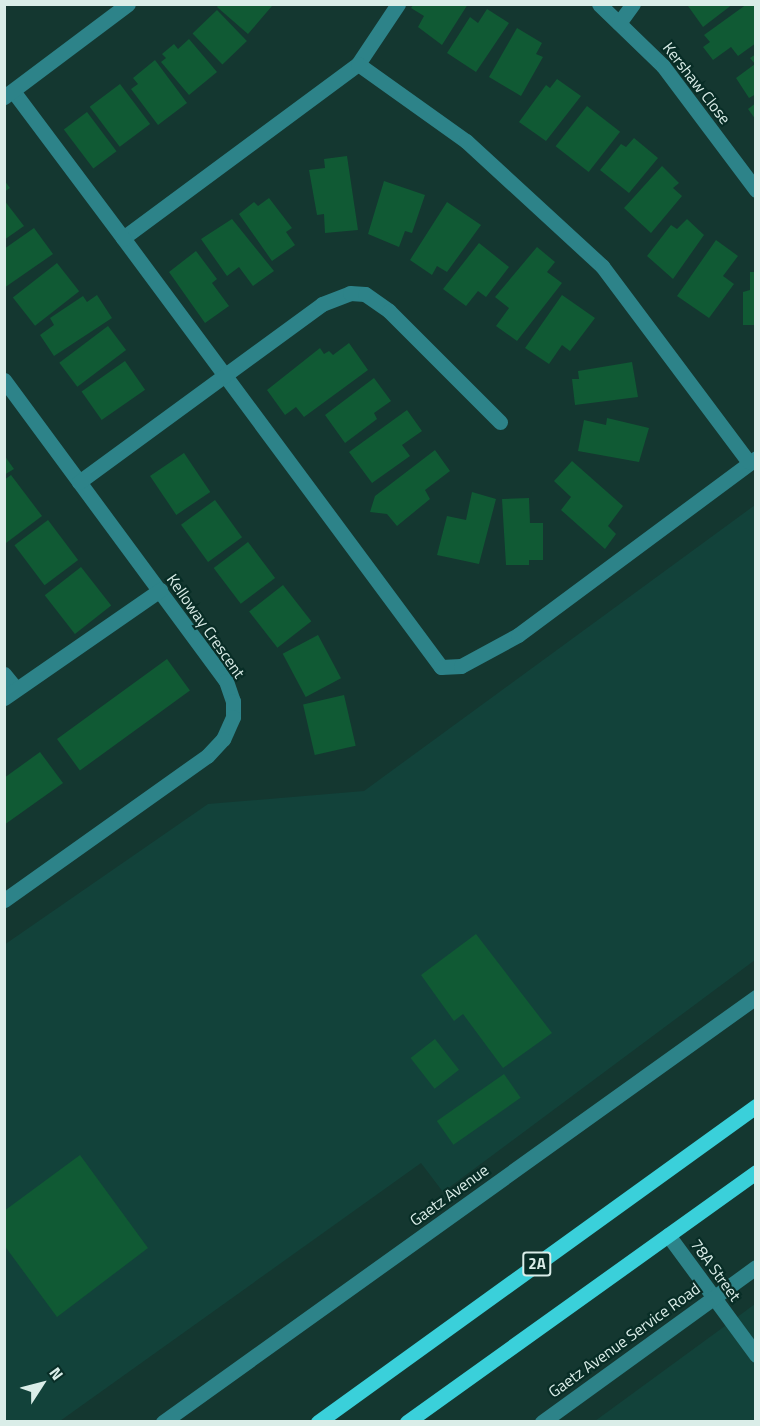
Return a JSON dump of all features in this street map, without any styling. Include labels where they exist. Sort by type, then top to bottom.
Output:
[{"type":"main road","name":"2A","points":[[318,1422],[756,1106]]},
{"type":"main road","points":[[407,1422],[756,1172]]},
{"type":"street","points":[[128,4],[9,94],[123,238],[223,377],[441,667],[461,666],[518,635],[752,459],[602,266],[466,141],[357,64]]},
{"type":"street","points":[[123,238],[357,64],[398,4]]},
{"type":"street","name":"Kershaw Close","points":[[584,4],[600,6],[663,66],[756,190]]},
{"type":"street","points":[[619,23],[633,4]]},
{"type":"street","points":[[79,482],[322,304],[337,296],[365,294],[388,311],[500,422]]},
{"type":"street","name":"Kelloway Crescent","points":[[4,380],[226,681],[233,700],[233,717],[223,739],[207,756],[4,900]]},
{"type":"street","points":[[4,674],[10,693],[160,590]]},
{"type":"street","name":"Gaetz Avenue","points":[[163,1422],[756,997]]},
{"type":"street","name":"78A Street","points":[[668,1235],[756,1355]]},
{"type":"street","name":"Gaetz Avenue Service Road","points":[[542,1422],[756,1267]]},
{"type":"shaded area","points":[[755,505],[755,960],[443,1192],[421,1163],[60,1421],[5,1421],[4,945],[208,804],[364,791]]},
{"type":"shaded area","points":[[755,1304],[755,1421],[595,1421]]},
{"type":"building","points":[[219,4],[270,4],[272,6],[248,34],[217,7]]},
{"type":"building","points":[[414,4],[468,4],[442,45],[418,27],[424,16],[411,8]]},
{"type":"building","points":[[690,4],[733,4],[703,27],[688,6]]},
{"type":"building","points":[[747,4],[756,4],[756,43],[738,56],[731,47],[713,60],[703,47],[710,42],[704,35]]},
{"type":"building","points":[[487,9],[509,23],[476,72],[447,53],[470,17],[478,23]]},
{"type":"building","points":[[217,10],[247,41],[222,65],[193,34]]},
{"type":"building","points":[[517,28],[542,43],[536,54],[543,57],[521,96],[489,77]]},
{"type":"building","points":[[189,39],[217,72],[189,95],[161,62],[166,58],[162,54],[174,44],[178,49]]},
{"type":"building","points":[[756,54],[756,94],[749,98],[736,78],[755,64],[750,58]]},
{"type":"building","points":[[155,60],[187,103],[158,125],[131,89],[138,84],[133,78]]},
{"type":"building","points":[[557,79],[581,96],[546,141],[519,122],[546,85],[550,88]]},
{"type":"building","points":[[120,84],[150,124],[120,147],[90,107]]},
{"type":"building","points":[[756,103],[756,120],[748,109]]},
{"type":"building","points":[[587,106],[620,132],[589,172],[556,146]]},
{"type":"building","points":[[87,112],[116,151],[93,169],[64,129]]},
{"type":"building","points":[[634,138],[658,158],[629,193],[600,170],[621,144],[626,147]]},
{"type":"building","points":[[347,156],[358,230],[325,233],[324,214],[317,215],[309,170],[325,168],[324,159]]},
{"type":"building","points":[[662,166],[679,183],[673,188],[682,196],[651,233],[624,208]]},
{"type":"building","points":[[4,180],[10,188],[4,192]]},
{"type":"building","points":[[384,181],[425,195],[412,233],[405,231],[399,247],[368,234]]},
{"type":"building","points":[[269,198],[292,228],[286,232],[295,245],[272,261],[239,214],[254,202],[258,206]]},
{"type":"building","points":[[4,200],[24,226],[4,240]]},
{"type":"building","points":[[447,202],[481,225],[447,272],[437,266],[432,275],[410,260]]},
{"type":"building","points":[[232,219],[274,271],[253,286],[239,267],[227,276],[201,239]]},
{"type":"building","points":[[687,219],[704,235],[673,279],[647,256],[671,225],[677,229]]},
{"type":"building","points":[[34,228],[53,254],[4,288],[4,249]]},
{"type":"building","points":[[716,240],[738,256],[723,276],[734,284],[709,318],[677,296]]},
{"type":"building","points":[[479,243],[509,267],[486,297],[478,291],[466,306],[443,289]]},
{"type":"building","points":[[537,247],[555,262],[547,272],[562,283],[517,341],[496,326],[509,308],[495,297]]},
{"type":"building","points":[[196,251],[217,279],[212,283],[229,306],[205,323],[169,272]]},
{"type":"building","points":[[57,263],[79,291],[35,326],[13,297]]},
{"type":"building","points":[[750,272],[756,272],[756,325],[743,325],[743,292],[750,290]]},
{"type":"building","points":[[97,295],[112,318],[54,356],[40,335],[54,325],[50,318],[83,296],[87,302]]},
{"type":"building","points":[[562,295],[595,318],[570,351],[562,345],[549,364],[525,348]]},
{"type":"building","points":[[108,326],[126,350],[77,387],[59,363]]},
{"type":"building","points":[[349,343],[368,370],[304,417],[296,407],[285,415],[267,390],[320,348],[324,354],[329,351],[333,355]]},
{"type":"building","points":[[125,361],[145,390],[102,420],[82,391]]},
{"type":"building","points":[[632,362],[638,397],[575,405],[572,379],[579,379],[578,371]]},
{"type":"building","points":[[374,378],[391,401],[374,413],[377,419],[345,443],[325,415]]},
{"type":"building","points":[[407,410],[422,431],[402,445],[410,456],[372,483],[349,452]]},
{"type":"building","points":[[607,418],[649,428],[639,462],[578,451],[584,420],[606,425]]},
{"type":"building","points":[[435,450],[450,471],[425,490],[430,499],[397,526],[387,514],[370,512],[375,496]]},
{"type":"building","points":[[184,453],[210,492],[176,515],[150,476]]},
{"type":"building","points":[[4,455],[14,469],[4,475]]},
{"type":"building","points":[[572,461],[623,506],[608,526],[616,534],[605,549],[561,510],[571,497],[554,481]]},
{"type":"building","points":[[11,475],[42,516],[6,543],[4,480]]},
{"type":"building","points":[[472,492],[496,499],[479,564],[437,555],[447,516],[466,520]]},
{"type":"building","points":[[529,498],[530,523],[543,523],[543,560],[529,560],[529,565],[506,565],[502,499]]},
{"type":"building","points":[[215,500],[242,537],[208,562],[181,525]]},
{"type":"building","points":[[48,520],[78,560],[45,585],[14,545]]},
{"type":"building","points":[[248,542],[275,578],[241,604],[214,568]]},
{"type":"building","points":[[81,567],[111,606],[75,634],[45,595]]},
{"type":"building","points":[[283,585],[311,621],[277,648],[249,611]]},
{"type":"building","points":[[318,635],[341,678],[306,697],[283,654]]},
{"type":"building","points":[[167,659],[190,691],[80,770],[57,739]]},
{"type":"building","points":[[344,695],[356,746],[315,755],[303,704]]},
{"type":"building","points":[[40,752],[63,783],[4,825],[4,778]]},
{"type":"building","points":[[476,934],[552,1033],[503,1068],[463,1014],[454,1021],[421,975]]},
{"type":"building","points":[[435,1039],[459,1070],[435,1089],[411,1058]]},
{"type":"building","points":[[504,1074],[521,1098],[453,1145],[437,1121]]},
{"type":"building","points":[[80,1155],[148,1248],[57,1317],[4,1245],[4,1211]]}]
